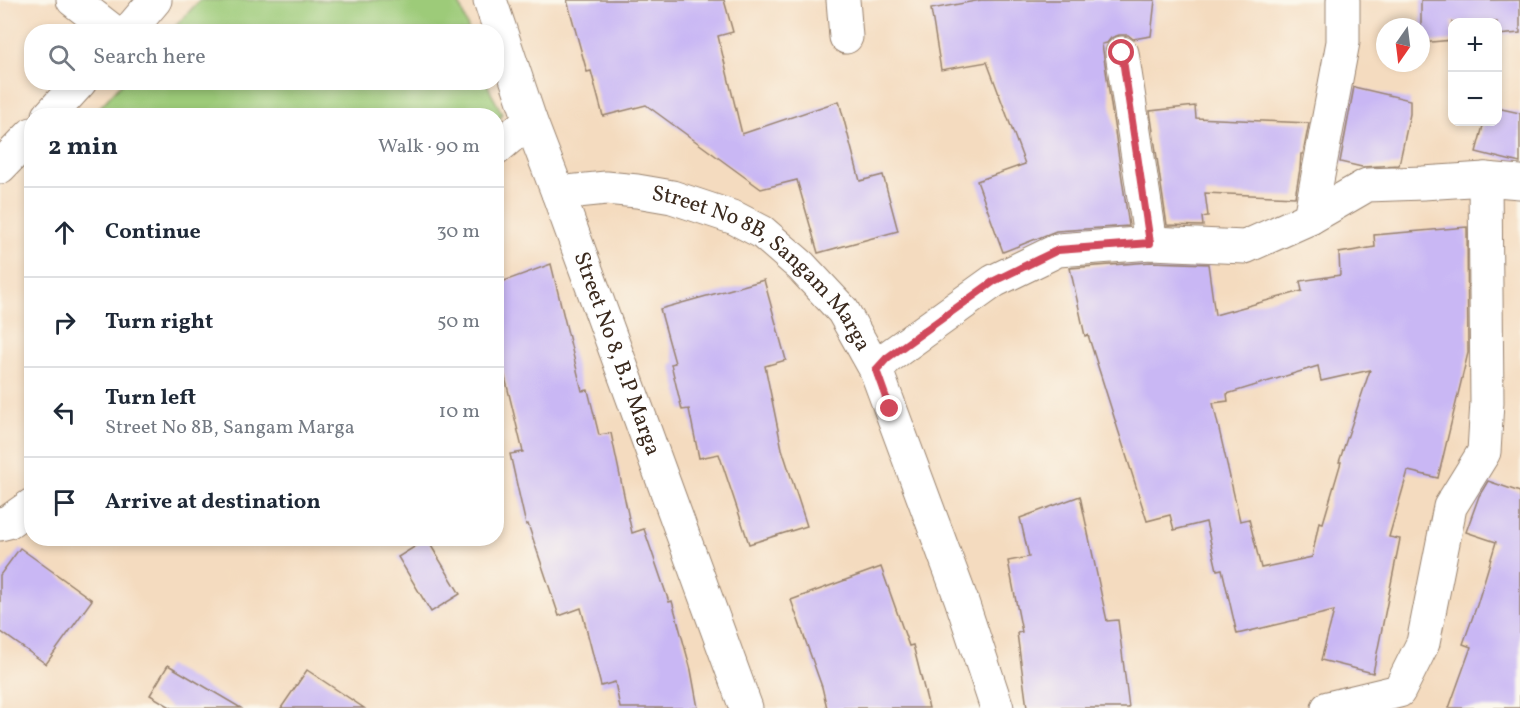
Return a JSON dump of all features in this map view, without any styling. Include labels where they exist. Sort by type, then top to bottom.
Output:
[{"type":"street","points":[[73,0],[104,24]]},
{"type":"street","points":[[135,24],[155,0]]},
{"type":"street","name":"Street No 8, B.P Marga","points":[[490,0],[498,24]]},
{"type":"street","points":[[843,0],[846,37]]},
{"type":"street","points":[[1310,218],[1343,42],[1343,0]]},
{"type":"street","name":"Street No 8, B.P Marga","points":[[504,42],[530,120],[746,708]]},
{"type":"street","points":[[1122,53],[1150,243]]},
{"type":"street","points":[[56,108],[73,90]]},
{"type":"street","points":[[504,142],[530,120]]},
{"type":"street","points":[[0,167],[24,142]]},
{"type":"street","points":[[1328,708],[1399,691],[1423,643],[1450,507],[1484,452],[1487,402],[1485,178]]},
{"type":"street","points":[[876,370],[887,358],[994,281],[1058,250],[1150,243],[1245,247],[1310,218],[1367,185],[1485,178],[1520,182]]},
{"type":"street","name":"Street No 8B, Sangam Marga","points":[[558,193],[606,188],[637,191],[672,197],[735,218],[762,232],[801,266],[843,311],[876,370],[961,599],[997,708]]},
{"type":"street","points":[[0,524],[8,522],[24,511]]},
{"type":"green space","points":[[200,0],[458,0],[467,24],[178,24]]},
{"type":"green space","points":[[116,90],[490,90],[499,108],[99,108]]},
{"type":"building","points":[[567,0],[724,0],[733,32],[718,36],[742,134],[839,101],[860,181],[883,175],[898,231],[818,253],[797,180],[761,189],[646,105],[603,116],[591,71],[587,72]]},
{"type":"building","points":[[981,0],[1155,0],[1151,36],[1133,39],[1128,35],[1119,35],[1102,44],[1129,226],[1056,231],[1003,252],[977,181],[1025,164],[987,62],[941,70],[931,9]]},
{"type":"building","points":[[1421,0],[1520,0],[1520,33],[1502,35],[1502,18],[1448,18],[1448,40],[1430,42],[1430,18],[1421,18]]},
{"type":"building","points":[[1354,87],[1410,100],[1410,114],[1399,165],[1362,167],[1340,162]]},
{"type":"building","points":[[1195,106],[1196,118],[1309,123],[1303,154],[1301,154],[1295,197],[1205,193],[1208,216],[1202,217],[1203,226],[1167,225],[1150,111]]},
{"type":"building","points":[[1502,109],[1520,113],[1520,163],[1476,152],[1483,126],[1502,126]]},
{"type":"building","points":[[1467,227],[1468,353],[1438,478],[1408,471],[1389,537],[1400,539],[1373,673],[1321,660],[1334,611],[1237,634],[1222,569],[1217,570],[1206,522],[1174,530],[1170,515],[1147,521],[1088,335],[1085,336],[1070,268],[1151,262],[1208,264],[1215,315],[1302,291],[1300,281],[1340,275],[1339,253],[1375,247],[1374,235]],"holes":[[[1318,366],[1321,381],[1370,370],[1339,462],[1341,462],[1323,523],[1319,522],[1312,557],[1261,568],[1249,519],[1240,521],[1213,403],[1228,401],[1227,394]]]},
{"type":"building","points":[[551,264],[582,391],[588,390],[599,435],[611,433],[632,533],[644,529],[669,602],[672,601],[691,670],[698,708],[620,708],[615,682],[601,686],[581,608],[559,616],[528,524],[526,525],[510,454],[523,452],[504,373],[504,281]]},
{"type":"building","points":[[764,280],[786,360],[765,366],[782,449],[807,526],[749,544],[719,454],[699,458],[689,409],[682,410],[671,364],[675,363],[660,309]]},
{"type":"building","points":[[1488,481],[1520,492],[1520,708],[1449,708],[1471,647],[1463,644],[1496,542],[1466,532],[1479,496]]},
{"type":"building","points":[[1080,496],[1107,621],[1118,620],[1129,708],[1027,708],[1017,633],[1022,632],[1008,561],[1029,557],[1020,518]]},
{"type":"building","points":[[416,546],[431,546],[460,594],[431,612],[398,557]]},
{"type":"building","points":[[20,548],[92,600],[46,664],[0,631],[0,575]]},
{"type":"building","points":[[881,567],[909,646],[913,645],[929,708],[827,708],[822,687],[791,600]]},
{"type":"building","points":[[168,665],[241,708],[172,708],[150,695]]},
{"type":"building","points":[[307,670],[364,708],[281,708]]},
{"type":"route","points":[[890,409],[876,370],[887,358],[994,281],[1058,250],[1150,243],[1122,53]]}]
